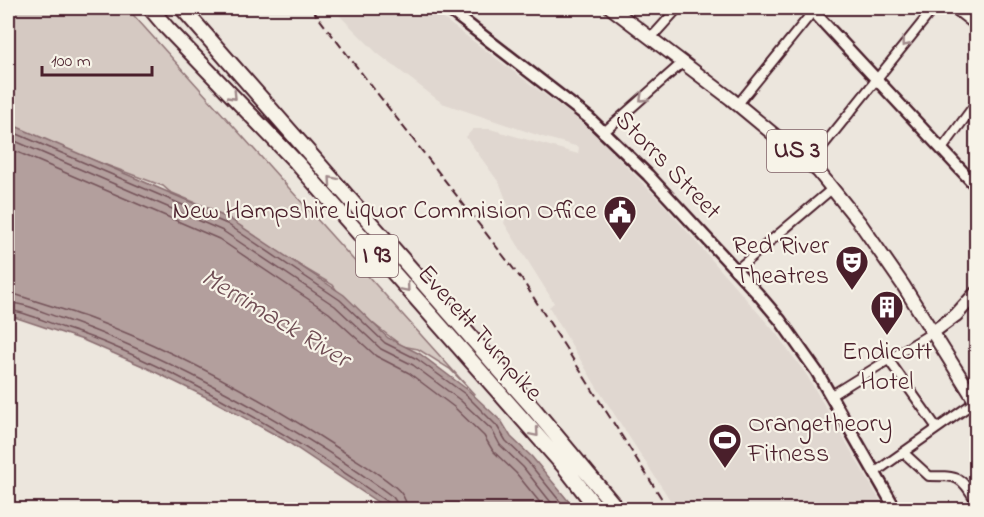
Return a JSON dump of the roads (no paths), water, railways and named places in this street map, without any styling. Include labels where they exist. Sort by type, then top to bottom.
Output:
[{"type":"highway","points":[[141,8],[153,20],[167,28]]},
{"type":"highway","name":"Everett Turnpike","points":[[150,8],[296,162],[548,447],[598,510]]},
{"type":"highway","name":"Everett Turnpike","points":[[182,8],[533,408],[618,510]]},
{"type":"main road","name":"US 3","points":[[611,8],[738,104],[810,162],[860,223],[976,401]]},
{"type":"main road","points":[[933,332],[956,315],[976,293]]},
{"type":"street","name":"Storrs Street","points":[[447,8],[581,112],[648,175],[780,320],[818,372],[896,510]]},
{"type":"street","points":[[651,38],[678,8]]},
{"type":"street","points":[[810,162],[934,8]]},
{"type":"street","points":[[953,8],[976,26]]},
{"type":"street","points":[[738,104],[813,9],[976,186]]},
{"type":"street","points":[[603,133],[682,63]]},
{"type":"street","points":[[942,148],[976,103]]},
{"type":"street","points":[[735,271],[832,188]]},
{"type":"street","points":[[830,396],[933,332]]},
{"type":"street","points":[[888,359],[937,428]]},
{"type":"street","points":[[874,473],[976,401]]},
{"type":"street","points":[[904,453],[929,476],[954,476],[964,483],[976,501]]},
{"type":"water","name":"Merrimack River","points":[[8,123],[230,219],[344,295],[388,338],[420,354],[468,390],[502,422],[511,437],[532,457],[575,509],[388,509],[283,439],[212,400],[83,340],[8,315]]},
{"type":"railway","points":[[311,8],[523,281],[669,510]]},
{"type":"place","name":"New Hampshire Liquor Commision Office","points":[[620,241]]},
{"type":"place","name":"Red River Theatres","points":[[852,291]]},
{"type":"place","name":"Endicott Hotel","points":[[887,336]]},
{"type":"place","name":"Orangetheory Fitness","points":[[725,469]]}]
